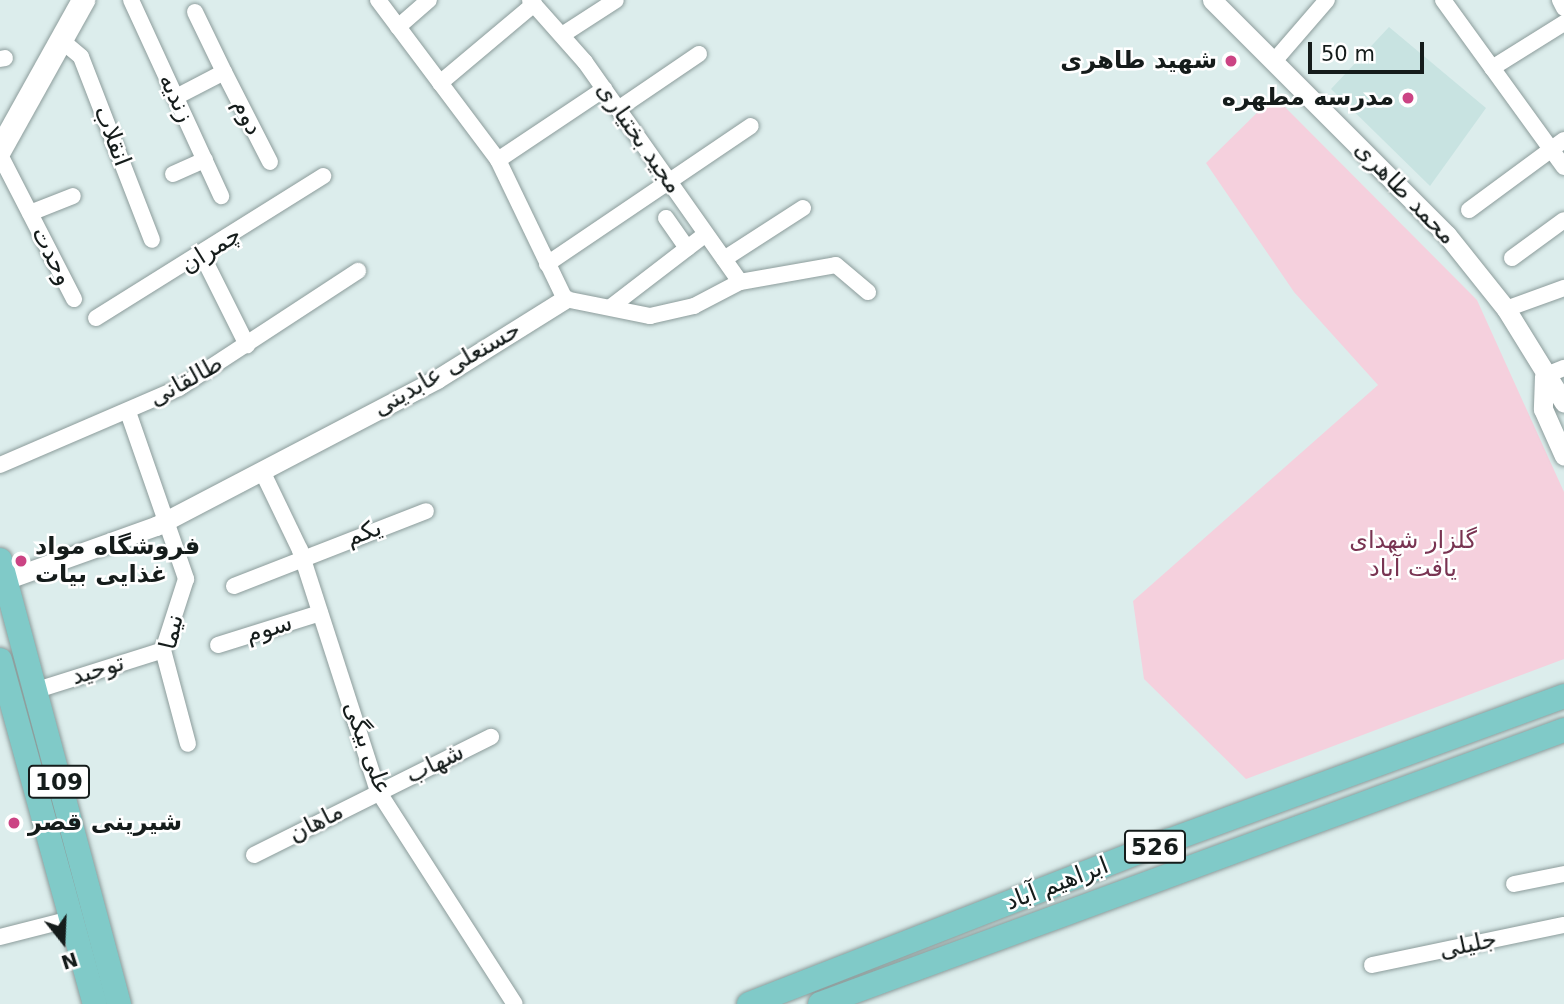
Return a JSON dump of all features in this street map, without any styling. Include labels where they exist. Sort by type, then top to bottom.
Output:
[{"type":"main road","points":[[0,149],[83,0]]},
{"type":"main road","name":"109","points":[[3,570],[119,1004]]},
{"type":"main road","name":"109","points":[[0,662],[95,1004]]},
{"type":"main road","name":"ابراهیم آباد","points":[[749,1004],[1288,797],[1564,696]]},
{"type":"main road","name":"ابراهیم آباد","points":[[820,1004],[1564,730]]},
{"type":"main road","points":[[1288,797],[1300,828]]},
{"type":"street","name":"زندیه","points":[[131,0],[221,195]]},
{"type":"street","points":[[378,0],[498,160],[565,299],[612,306],[650,316],[694,306],[740,282],[836,265],[868,292]]},
{"type":"street","points":[[398,27],[429,0]]},
{"type":"street","points":[[562,35],[616,0]]},
{"type":"street","name":"محمد طاهری","points":[[1212,0],[1276,59],[1447,235],[1506,309],[1544,376],[1564,403]]},
{"type":"street","points":[[1276,59],[1327,0]]},
{"type":"street","points":[[1443,0],[1492,68],[1558,144],[1564,167]]},
{"type":"street","points":[[1560,0],[1564,8]]},
{"type":"street","points":[[440,83],[532,2]]},
{"type":"street","name":"مجید بختیاری","points":[[532,2],[604,89],[740,282]]},
{"type":"street","name":"دوم","points":[[195,12],[270,162]]},
{"type":"street","points":[[1492,68],[1564,23]]},
{"type":"street","name":"انقلاب","points":[[61,40],[81,57],[152,240]]},
{"type":"street","points":[[618,108],[699,54]]},
{"type":"street","name":"دوم","points":[[176,97],[224,72]]},
{"type":"street","points":[[498,160],[604,89]]},
{"type":"street","points":[[547,264],[751,127]]},
{"type":"street","points":[[1469,210],[1558,144]]},
{"type":"street","name":"وحدت","points":[[0,155],[74,299]]},
{"type":"street","points":[[173,174],[205,160]]},
{"type":"street","name":"چمران","points":[[96,318],[202,256],[323,176]]},
{"type":"street","name":"وحدت","points":[[30,214],[73,197]]},
{"type":"street","points":[[724,259],[803,208]]},
{"type":"street","points":[[666,218],[687,248]]},
{"type":"street","points":[[1512,258],[1564,220]]},
{"type":"street","points":[[612,306],[706,234]]},
{"type":"street","points":[[202,256],[247,345]]},
{"type":"street","name":"طالقانی","points":[[0,465],[179,388],[358,271]]},
{"type":"street","points":[[1506,309],[1564,288]]},
{"type":"street","name":"حسنعلی عابدینی","points":[[3,570],[164,522],[437,379],[565,299]]},
{"type":"street","points":[[1564,368],[1544,376],[1543,410],[1564,456]]},
{"type":"street","name":"نیما","points":[[128,412],[186,579],[163,650],[188,744]]},
{"type":"street","name":"علی بیگی","points":[[262,471],[302,556],[379,791],[515,1004]]},
{"type":"street","name":"یکم","points":[[302,556],[426,511]]},
{"type":"street","points":[[234,586],[302,556]]},
{"type":"street","name":"سوم","points":[[218,645],[320,613]]},
{"type":"street","name":"توحید","points":[[34,691],[163,650]]},
{"type":"street","name":"شهاب","points":[[379,791],[491,737]]},
{"type":"street","name":"ماهان","points":[[254,855],[379,791]]},
{"type":"street","points":[[1514,884],[1564,874]]},
{"type":"street","points":[[0,937],[71,919]]},
{"type":"street","name":"جلیلی","points":[[1372,965],[1564,925]]},
{"type":"shaded area","name":"مدرسه مطهره","points":[[1389,27],[1486,108],[1430,186],[1331,89]]},
{"type":"green space","name":"گلزار شهدای یافت آباد","points":[[1274,96],[1477,300],[1564,492],[1564,659],[1246,779],[1144,679],[1133,601],[1378,385],[1294,292],[1206,163]]},
{"type":"place","name":"شهید طاهری","points":[[1231,61]]},
{"type":"place","name":"مدرسه مطهره","points":[[1408,98]]},
{"type":"place","name":"فروشگاه مواد غذایی بیات","points":[[21,561]]},
{"type":"place","name":"شیرینی قصر","points":[[14,823]]}]
